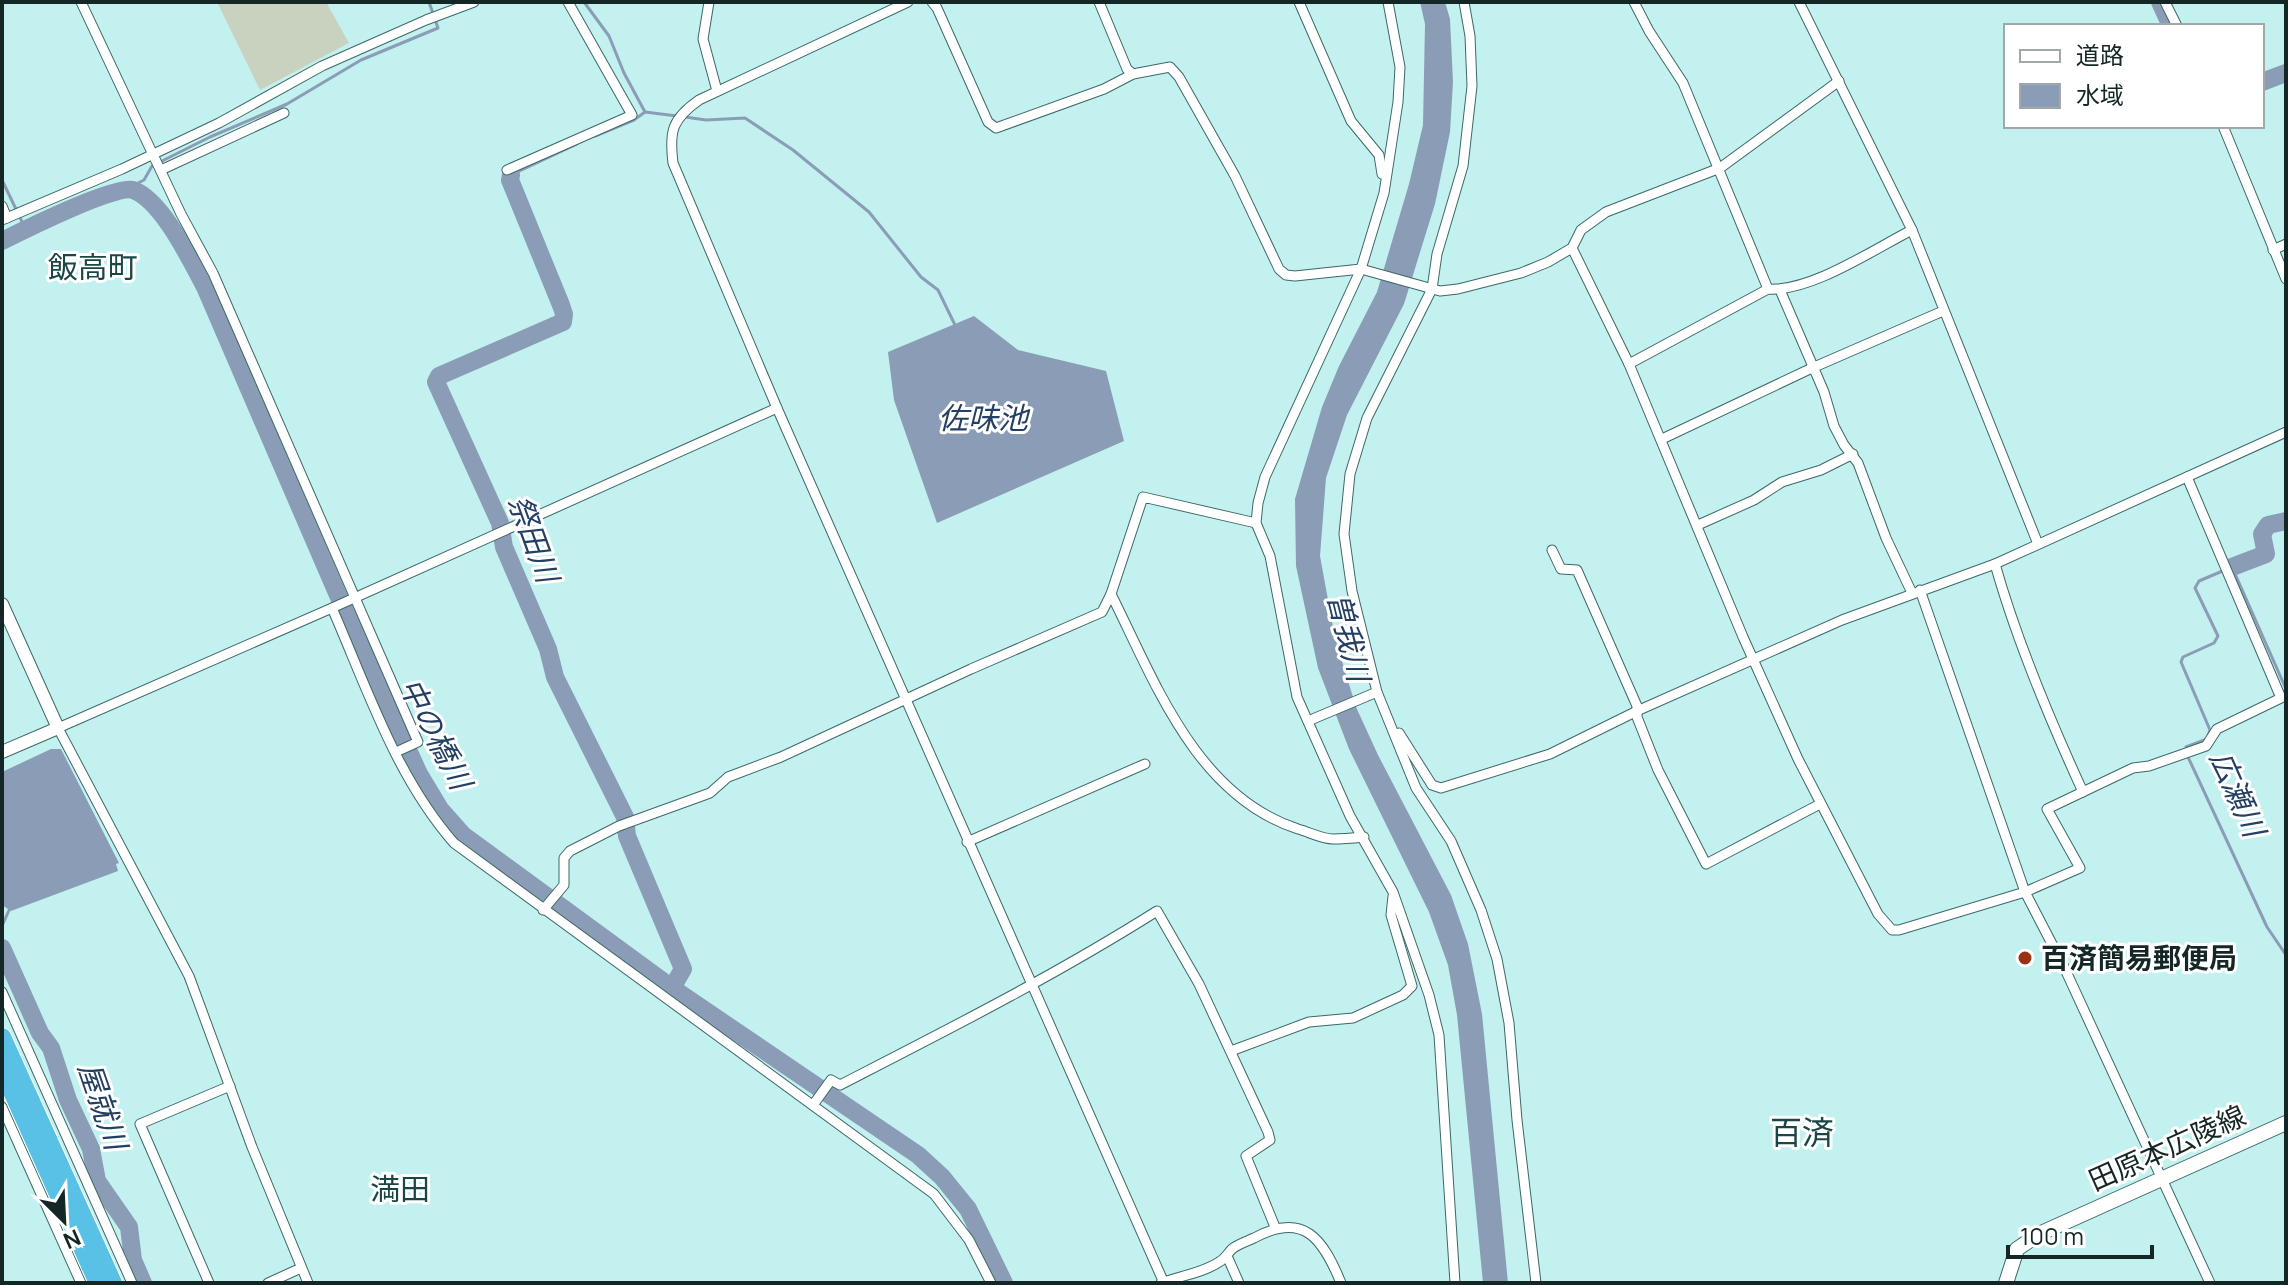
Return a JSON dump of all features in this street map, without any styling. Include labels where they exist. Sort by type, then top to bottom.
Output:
[{"type":"highway","points":[[2,1037],[113,1283]]},
{"type":"highway","points":[[2,1069],[98,1283]]},
{"type":"main road","name":"田原本広陵線","points":[[2006,1283],[2017,1249],[2039,1234],[2286,1123]]},
{"type":"street","points":[[81,2],[213,273],[418,742],[397,752]]},
{"type":"street","points":[[2,206],[10,217],[158,162],[222,131],[322,66],[474,2]]},
{"type":"street","points":[[507,170],[632,115],[568,2]]},
{"type":"street","points":[[709,2],[703,39],[717,91]]},
{"type":"street","points":[[908,2],[717,91],[686,109],[671,134],[673,163],[777,408],[1163,1283],[1218,1263],[1232,1250],[1275,1227],[1294,1227],[1316,1240],[1330,1257],[1341,1283]]},
{"type":"street","points":[[932,2],[988,122],[996,128],[1104,89],[1133,74],[1170,67],[1179,77],[1235,176],[1279,269],[1286,275],[1295,276],[1363,269],[1427,288],[1458,289],[1521,273],[1548,262],[1572,248],[1581,230],[1606,212],[1720,168],[1839,81]]},
{"type":"street","points":[[1099,2],[1127,69],[1133,74]]},
{"type":"street","points":[[1299,2],[1351,121],[1379,155],[1384,193]]},
{"type":"street","points":[[1388,2],[1400,67],[1398,102],[1384,193],[1363,269],[1265,477],[1256,523],[1270,556],[1297,697],[1311,719],[1350,816],[1393,892],[1429,995],[1439,1035],[1455,1283]]},
{"type":"street","points":[[1464,2],[1470,36],[1471,112],[1463,166],[1427,288],[1367,418],[1347,493],[1346,550],[1373,693],[1432,785],[1441,788],[1550,754],[1637,711],[1842,620],[1995,564],[2286,432]]},
{"type":"street","points":[[1634,2],[1683,83],[1768,289]]},
{"type":"street","points":[[1799,2],[1912,230],[2038,544]]},
{"type":"street","points":[[2165,2],[2176,24]]},
{"type":"street","points":[[158,162],[222,131],[284,113]]},
{"type":"street","points":[[2224,128],[2286,279]]},
{"type":"street","points":[[1629,364],[1768,289],[1780,290],[1825,274],[1912,230]]},
{"type":"street","points":[[2273,250],[2286,244]]},
{"type":"street","points":[[1572,248],[1629,364],[1754,661],[1820,804],[1878,914],[1892,930],[2025,892],[2080,868],[2047,809],[2133,768],[2206,746],[2217,729],[2281,698],[2187,477]]},
{"type":"street","points":[[1780,290],[1834,426],[1858,463],[1886,538],[1916,591],[2025,892],[2064,967],[2210,1283]]},
{"type":"street","points":[[1662,439],[1812,368],[1943,311]]},
{"type":"street","points":[[2,752],[333,608],[777,408]]},
{"type":"street","points":[[1698,525],[1754,500],[1782,482],[1821,470],[1853,454]]},
{"type":"street","points":[[544,909],[564,885],[564,858],[570,851],[619,826],[710,793],[728,777],[781,757],[1102,612],[1111,594],[1143,497],[1256,523]]},
{"type":"street","points":[[1552,550],[1561,569],[1577,570],[1637,711],[1658,770],[1706,864],[1820,804]]},
{"type":"street","points":[[1995,564],[2008,611],[2083,792]]},
{"type":"street","points":[[1111,594],[1186,736],[1236,796],[1280,823],[1330,839],[1364,837]]},
{"type":"street","points":[[2,604],[58,728],[189,976],[308,1283]]},
{"type":"street","points":[[333,608],[422,801],[454,843],[934,1194],[969,1240],[991,1283]]},
{"type":"street","points":[[1311,719],[1373,693]]},
{"type":"street","points":[[1387,714],[1416,788],[1451,841],[1481,910],[1497,959],[1509,1023],[1536,1283]]},
{"type":"street","points":[[967,842],[1145,764]]},
{"type":"street","points":[[1231,1051],[1309,1022],[1353,1018],[1403,995],[1412,986],[1391,915],[1393,892]]},
{"type":"street","points":[[813,1104],[831,1080],[840,1085],[985,1012],[1092,953],[1157,911],[1199,984],[1270,1140],[1246,1156],[1275,1227]]},
{"type":"street","points":[[2,992],[132,1283]]},
{"type":"street","points":[[209,1283],[140,1124],[230,1086]]},
{"type":"street","points":[[2,1107],[81,1283]]},
{"type":"street","points":[[1227,1256],[1239,1283]]},
{"type":"street","points":[[268,1283],[301,1268]]},
{"type":"green space","points":[[217,2],[326,2],[349,43],[260,90]]},
{"type":"water","points":[[1420,2],[1445,2],[1450,19],[1453,82],[1450,132],[1435,204],[1404,304],[1347,415],[1326,478],[1320,556],[1335,638],[1356,707],[1451,895],[1468,944],[1482,1014],[1508,1283],[1483,1283],[1457,1015],[1448,965],[1429,912],[1349,749],[1318,668],[1296,566],[1295,499],[1322,407],[1377,292],[1423,125],[1425,24]]},
{"type":"water","name":"佐味池","points":[[974,316],[1018,350],[1106,371],[1124,441],[937,523],[894,400],[888,352]]},
{"type":"water","points":[[51,749],[61,749],[119,863],[116,864],[118,871],[11,911],[2,905],[2,772]]},
{"type":"waterway","points":[[126,189],[144,180],[152,166],[287,104],[361,60],[438,28],[429,2]]},
{"type":"waterway","points":[[584,2],[609,36],[645,112]]},
{"type":"waterway","name":"広瀬川","points":[[2160,2],[2170,24]]},
{"type":"waterway","name":"広瀬川","points":[[2264,81],[2286,73]]},
{"type":"waterway","points":[[595,136],[634,120],[645,112],[677,116]]},
{"type":"waterway","points":[[685,117],[706,120],[745,118],[793,150],[869,212],[921,277],[938,290],[955,325]]},
{"type":"waterway","points":[[511,175],[577,144]]},
{"type":"waterway","name":"祭田川","points":[[511,175],[510,180],[561,305],[563,322],[439,376],[436,382],[500,523],[504,547],[548,649],[555,677],[625,817],[627,836],[683,969],[672,988]]},
{"type":"waterway","points":[[2,180],[26,230]]},
{"type":"waterway","name":"中の橋川","points":[[2,241],[69,210],[123,190],[133,190],[155,206],[175,232],[205,287],[337,593],[419,774],[440,809],[463,835],[672,988],[918,1155],[942,1177],[968,1209],[1004,1283]]},
{"type":"waterway","name":"広瀬川","points":[[2232,567],[2266,554],[2262,534],[2268,525],[2286,521]]},
{"type":"waterway","name":"広瀬川","points":[[2286,689],[2232,567],[2199,581],[2195,588],[2218,636],[2214,643],[2183,657],[2181,662],[2210,730],[2207,739],[2186,747],[2188,757],[2267,927],[2286,955]]},
{"type":"waterway","points":[[2,926],[10,908]]},
{"type":"waterway","name":"屋就川","points":[[2,948],[40,1033],[51,1048],[68,1100],[91,1149],[97,1181],[129,1227],[133,1260],[143,1283]]},
{"type":"place","name":"百済簡易郵便局","points":[[2025,958]]},
{"type":"district","name":"飯高町","points":[[93,268]]},
{"type":"district","name":"百済","points":[[1802,1133]]},
{"type":"district","name":"満田","points":[[400,1190]]},
{"type":"water label","name":"曽我川","points":[[1348,637]]}]
